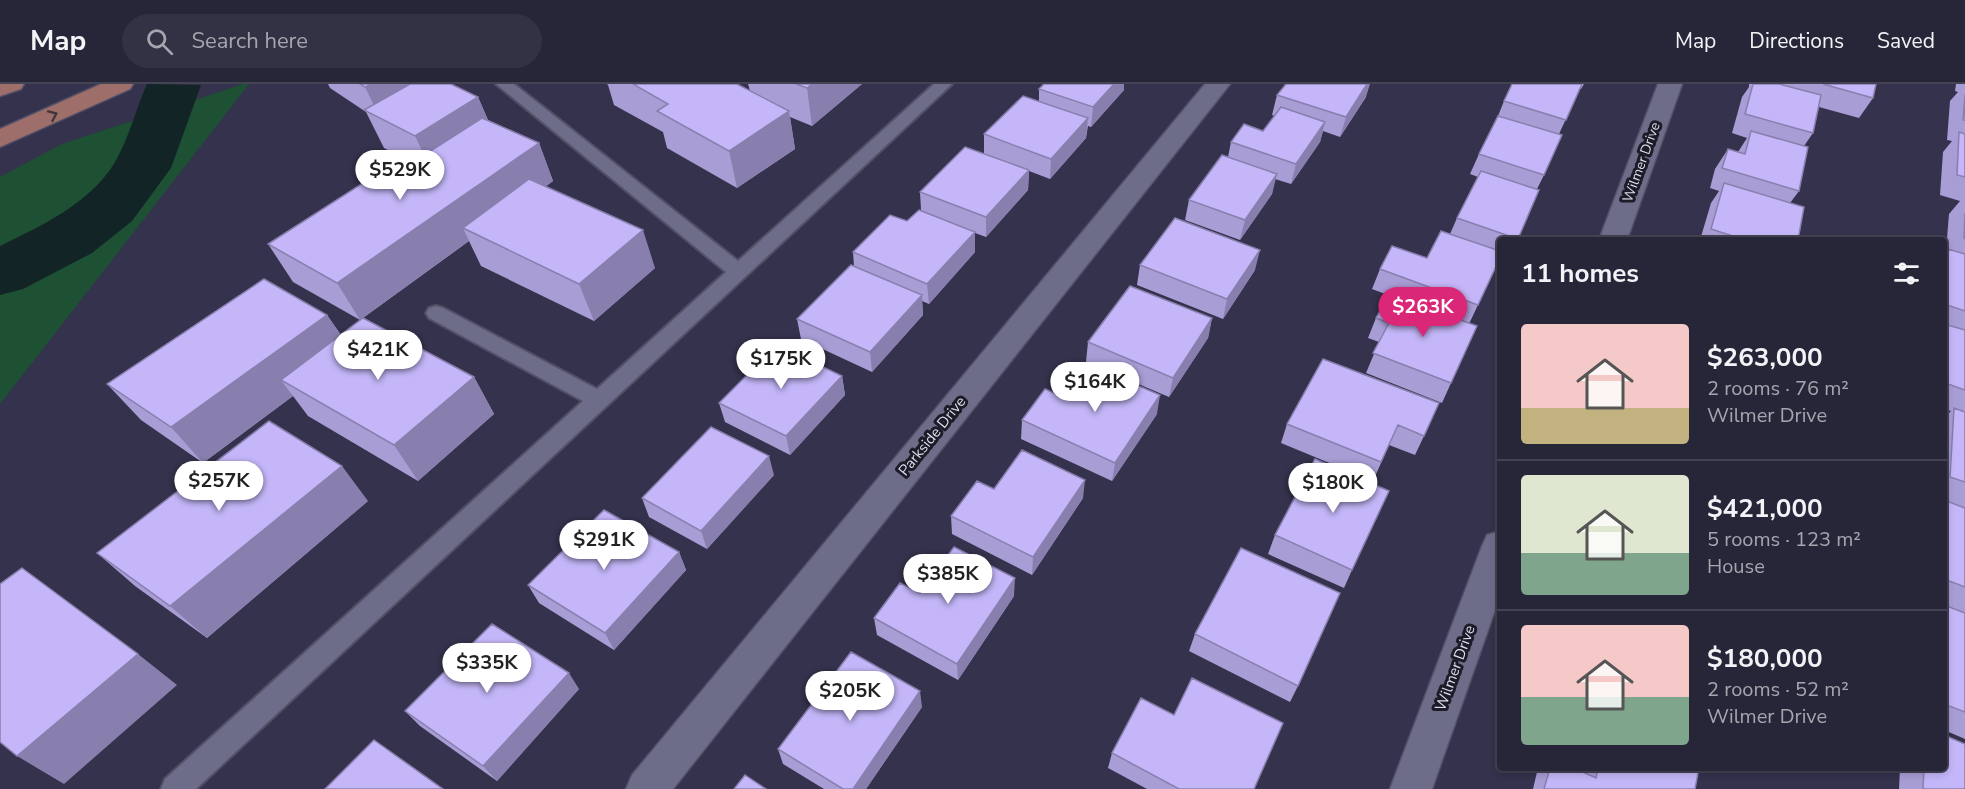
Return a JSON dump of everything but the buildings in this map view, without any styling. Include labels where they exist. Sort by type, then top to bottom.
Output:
[{"type":"main road","points":[[0,89],[12,84]]},
{"type":"main road","points":[[0,139],[121,84]]},
{"type":"street","name":"Parkside Drive","points":[[647,789],[1218,84]]},
{"type":"street","name":"Wilmer Drive","points":[[1614,237],[1670,84]]},
{"type":"street","name":"Wilmer Drive","points":[[1411,789],[1497,554]]},
{"type":"lane","points":[[504,84],[740,272]]},
{"type":"lane","points":[[175,789],[944,84]]},
{"type":"lane","points":[[436,313],[600,400]]},
{"type":"green space","points":[[243,84],[249,84],[0,404],[0,177],[62,144]]},
{"type":"waterway","points":[[0,273],[70,238],[110,207],[142,168],[174,85]]}]
